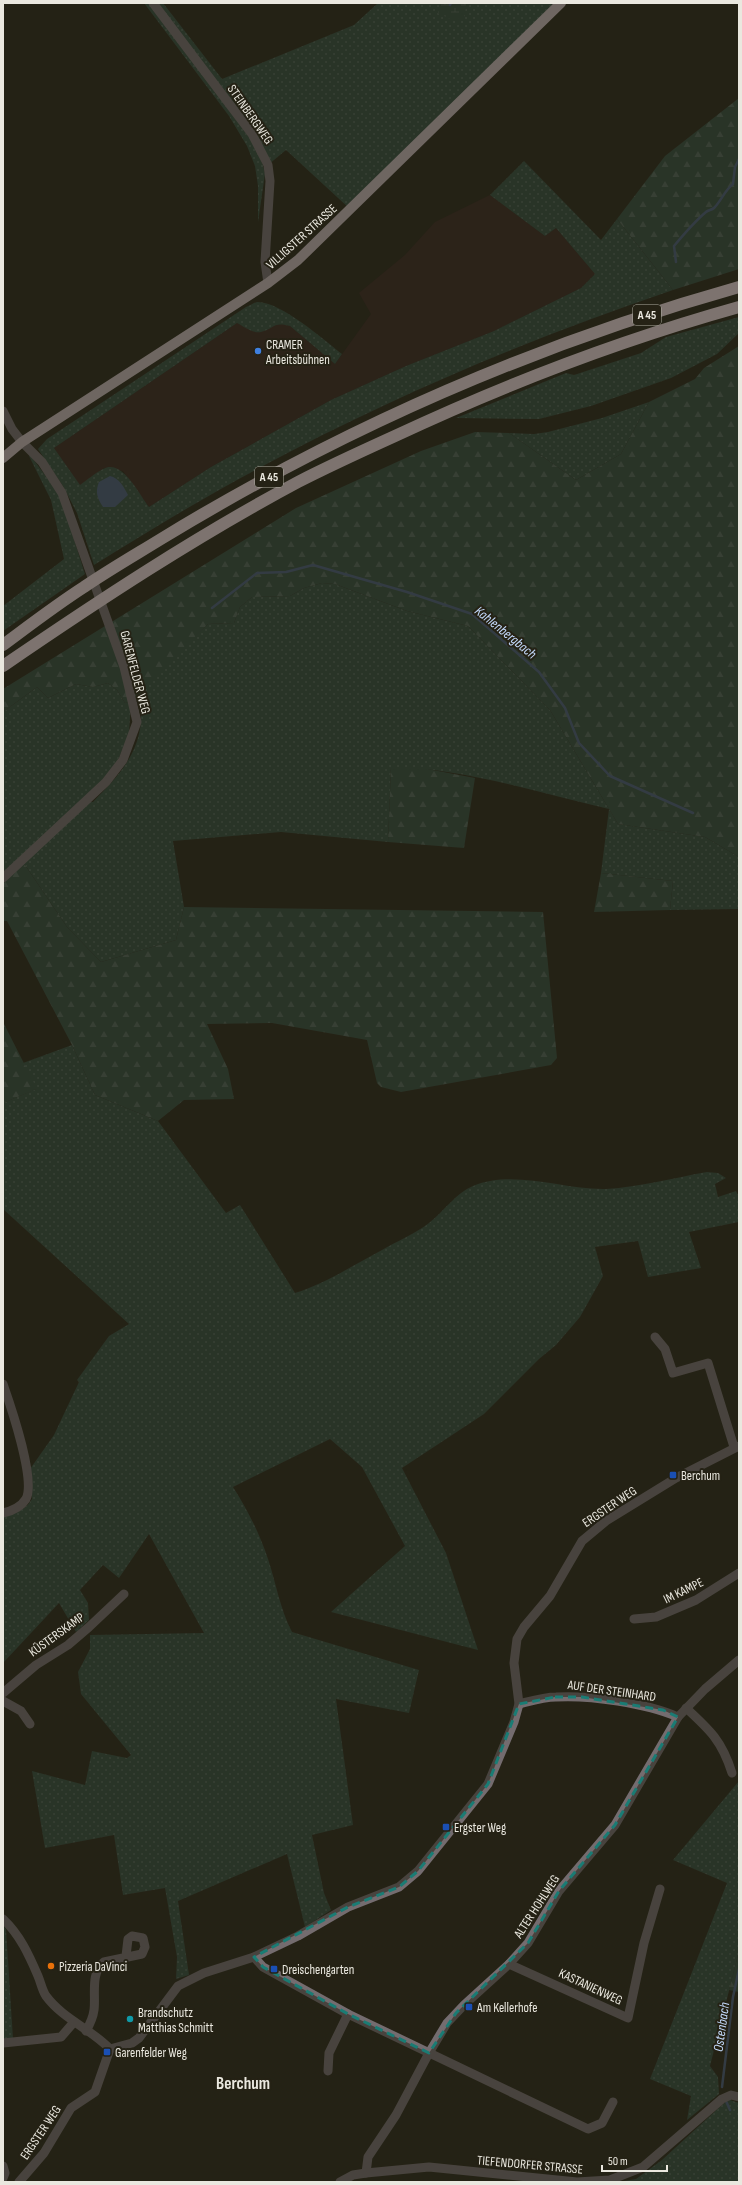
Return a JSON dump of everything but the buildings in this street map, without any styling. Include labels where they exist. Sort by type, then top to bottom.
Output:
[{"type":"highway","name":"A 45","points":[[3,645],[84,586],[246,489],[327,447],[441,394],[555,346],[673,306],[739,287]]},
{"type":"highway","name":"A 45","points":[[3,666],[117,590],[238,515],[299,482],[442,414],[567,362],[682,323],[739,307]]},
{"type":"main road","name":"VILLIGSTER STRASSE","points":[[3,458],[22,442],[268,283],[303,255],[561,3]]},
{"type":"street","name":"STEINBERGWEG","points":[[153,3],[252,134],[268,165],[270,182],[265,262],[268,283]]},
{"type":"street","name":"GARENFELDER WEG","points":[[3,411],[22,442],[42,462],[62,493],[115,638],[132,697],[137,722],[123,760],[106,782],[3,878]]},
{"type":"street","name":"ERGSTER WEG","points":[[19,2182],[44,2153],[71,2108],[95,2092],[110,2049],[132,2043],[139,2038],[178,1986],[204,1973],[254,1957],[298,1936],[348,1907],[392,1891],[408,1880],[441,1843],[488,1784],[514,1722],[519,1704],[514,1663],[517,1639],[524,1627],[550,1596],[582,1541],[606,1521],[663,1486],[696,1466],[737,1446],[708,1363],[673,1373],[665,1349],[655,1337]]},
{"type":"street","points":[[3,1384],[18,1426],[28,1492],[21,1505],[3,1513]]},
{"type":"street","name":"IM KAMPE","points":[[634,1619],[656,1617],[696,1600],[739,1573]]},
{"type":"street","name":"KÜSTERSKAMP","points":[[3,1693],[36,1665],[68,1645],[124,1594]]},
{"type":"street","name":"ALTER HOHLWEG","points":[[366,2173],[368,2157],[396,2115],[429,2052],[456,2013],[509,1964],[528,1943],[559,1890],[615,1825],[678,1716],[739,1660]]},
{"type":"street","name":"AUF DER STEINHARD","points":[[519,1704],[555,1697],[582,1697],[663,1710],[678,1716]]},
{"type":"street","points":[[3,1701],[21,1711],[30,1724]]},
{"type":"street","points":[[686,1708],[708,1728],[725,1752],[732,1773]]},
{"type":"street","name":"KASTANIENWEG","points":[[509,1964],[628,2018],[644,1943],[660,1889]]},
{"type":"street","points":[[3,1919],[12,1927],[22,1942],[47,1996],[74,2022],[102,2041],[110,2049]]},
{"type":"street","points":[[86,2031],[94,2012],[96,1975],[98,1966],[104,1962],[126,1956]]},
{"type":"street","points":[[254,1957],[263,1967],[348,2014],[588,2129],[602,2123],[613,2102]]},
{"type":"street","points":[[328,2071],[329,2053],[348,2014]]},
{"type":"street","points":[[3,2043],[61,2037],[74,2022]]},
{"type":"street","name":"TIEFENDORFER STRASSE","points":[[340,2182],[353,2175],[429,2167],[577,2182],[610,2180],[643,2167],[714,2105],[727,2096],[738,2095]]},
{"type":"street","points":[[3,2166],[5,2173],[3,2179],[8,2182]]},
{"type":"highlighted area","points":[[555,1697],[582,1697],[663,1710],[678,1717],[615,1825],[559,1891],[528,1943],[456,2013],[429,2053],[348,2014],[263,1967],[254,1957],[348,1907],[399,1887],[418,1871],[488,1784],[519,1704]]},
{"type":"shaded area","name":"CRAMER Arbeitsbühnen","points":[[490,195],[545,236],[556,228],[595,274],[581,288],[494,331],[406,366],[331,400],[211,467],[149,507],[123,471],[104,468],[80,486],[54,448],[237,323],[253,331],[260,332],[271,326],[283,324],[290,326],[335,364],[371,314],[359,293],[405,255],[435,222]]},
{"type":"green space","points":[[144,3],[150,3],[251,140],[263,165],[265,174],[258,222],[258,186],[255,166],[247,146],[229,116]]},
{"type":"green space","points":[[157,3],[163,3],[222,79],[354,25],[378,3],[554,3],[350,209],[286,150],[268,165]]},
{"type":"green space","points":[[440,3],[466,3],[465,16],[454,21],[438,13]]},
{"type":"green space","points":[[739,98],[739,269],[673,290],[617,219],[665,156]]},
{"type":"green space","points":[[524,161],[601,240],[617,219],[673,290],[620,308],[515,348],[412,392],[361,416],[219,490],[94,565],[77,513],[63,486],[38,449],[47,439],[246,307],[257,302],[267,303],[301,322],[342,354],[335,364],[290,326],[280,324],[265,331],[258,332],[251,331],[237,323],[54,448],[80,485],[103,469],[110,467],[117,468],[135,486],[149,507],[211,467],[331,400],[406,366],[494,331],[581,288],[595,274],[556,228],[545,236],[490,195]]},
{"type":"green space","points":[[739,317],[739,333],[717,354],[671,378],[591,406],[539,419],[456,418],[566,373],[574,375],[641,353],[666,337]]},
{"type":"green space","points":[[739,346],[739,857],[705,837],[618,824],[550,710],[468,626],[407,611],[335,584],[322,583],[304,588],[290,596],[252,597],[240,607],[234,623],[208,624],[146,684],[138,701],[125,703],[117,690],[108,683],[93,687],[76,684],[48,698],[37,687],[3,712],[3,689],[296,508],[421,451],[475,432],[509,433],[576,480],[621,454],[649,402],[695,379],[704,368]]},
{"type":"green space","points":[[649,402],[621,454],[576,480],[509,433],[534,434],[548,432],[602,418]]},
{"type":"green space","points":[[30,455],[60,495],[85,574],[3,631],[3,606],[64,559],[51,500],[29,456]]},
{"type":"green space","points":[[322,583],[335,584],[407,611],[468,626],[550,710],[618,824],[705,837],[739,857],[739,909],[670,910],[673,881],[601,873],[609,809],[501,782],[418,768],[391,767],[388,842],[281,832],[173,841],[184,907],[176,940],[101,962],[67,927],[23,862],[90,802],[93,802],[118,775],[131,756],[139,734],[141,721],[140,697],[142,692],[150,679],[174,654],[208,624],[234,623],[240,607],[252,597],[290,596],[304,588]]},
{"type":"green space","points":[[108,683],[117,690],[125,703],[131,702],[129,734],[115,767],[98,786],[3,873],[3,712],[37,687],[48,698],[76,684],[93,687]]},
{"type":"green space","points":[[391,767],[417,767],[475,778],[464,848],[388,842]]},
{"type":"green space","points":[[23,862],[67,927],[101,962],[176,940],[184,907],[543,912],[557,1058],[551,1065],[401,1092],[381,1087],[377,1083],[367,1040],[272,1023],[207,1024],[228,1069],[234,1099],[184,1100],[158,1121],[95,1095],[72,1045],[7,921],[3,921],[3,884]]},
{"type":"green space","points":[[601,873],[673,881],[670,910],[594,912]]},
{"type":"green space","points":[[3,1022],[37,1089],[3,1103]]},
{"type":"green space","points":[[72,1045],[95,1095],[158,1121],[226,1213],[240,1205],[295,1293],[329,1279],[418,1231],[429,1223],[461,1193],[473,1186],[489,1181],[505,1179],[522,1180],[573,1187],[606,1189],[644,1184],[707,1172],[718,1173],[726,1178],[715,1184],[718,1197],[736,1191],[739,1197],[739,1222],[689,1232],[701,1268],[648,1277],[638,1241],[595,1247],[603,1276],[580,1317],[556,1345],[539,1359],[484,1414],[402,1468],[446,1553],[478,1650],[331,1612],[405,1546],[362,1467],[330,1439],[233,1487],[261,1540],[284,1614],[292,1632],[419,1670],[409,1713],[336,1699],[353,1825],[312,1835],[324,1893],[331,1910],[305,1927],[287,1854],[178,1901],[189,1975],[176,1979],[177,1957],[165,1888],[123,1895],[114,1835],[45,1848],[32,1771],[85,1785],[92,1751],[127,1758],[131,1755],[81,1694],[78,1672],[90,1649],[90,1635],[204,1633],[149,1534],[119,1578],[103,1565],[80,1590],[88,1603],[89,1620],[76,1632],[59,1603],[3,1663],[3,1517],[23,1509],[32,1499],[30,1469],[54,1435],[79,1382],[77,1380],[109,1336],[129,1324],[3,1209],[3,1103],[36,1089],[23,1063]]},
{"type":"green space","points":[[739,1781],[739,1951],[710,2066],[718,2077],[719,2094],[687,2120],[691,2096],[650,2079],[727,1883],[673,1860]]},
{"type":"green space","points":[[3,1926],[6,1929],[13,2039],[3,2039]]},
{"type":"green space","points":[[739,1951],[739,1992],[729,1990]]},
{"type":"green space","points":[[730,2100],[739,2103],[739,2182],[618,2182],[636,2179],[662,2160],[723,2104]]},
{"type":"water","points":[[110,476],[119,481],[128,495],[115,507],[103,507],[97,495],[97,489],[99,482]]},
{"type":"waterway","points":[[676,262],[674,246],[697,220],[707,211],[714,208],[733,184],[735,167],[739,159]]},
{"type":"waterway","name":"Kahlenbergbach","points":[[212,608],[257,573],[286,572],[313,565],[407,592],[472,614],[539,672],[565,708],[579,743],[610,776],[693,813]]},
{"type":"waterway","name":"Ostenbach","points":[[722,2087],[733,1997],[739,1969]]},
{"type":"waterway","name":"Ostenbach","points":[[726,2101],[730,2110]]},
{"type":"place","name":"CRAMER Arbeitsbühnen","points":[[258,351]]},
{"type":"place","name":"Berchum","points":[[673,1475]]},
{"type":"place","name":"Ergster Weg","points":[[446,1827]]},
{"type":"place","name":"Pizzeria DaVinci","points":[[51,1966]]},
{"type":"place","name":"Dreischengarten","points":[[274,1969]]},
{"type":"place","name":"Am Kellerhofe","points":[[469,2007]]},
{"type":"place","name":"Brandschutz Matthias Schmitt","points":[[130,2019]]},
{"type":"place","name":"Garenfelder Weg","points":[[107,2052]]},
{"type":"district","name":"Berchum","points":[[243,2083]]}]
